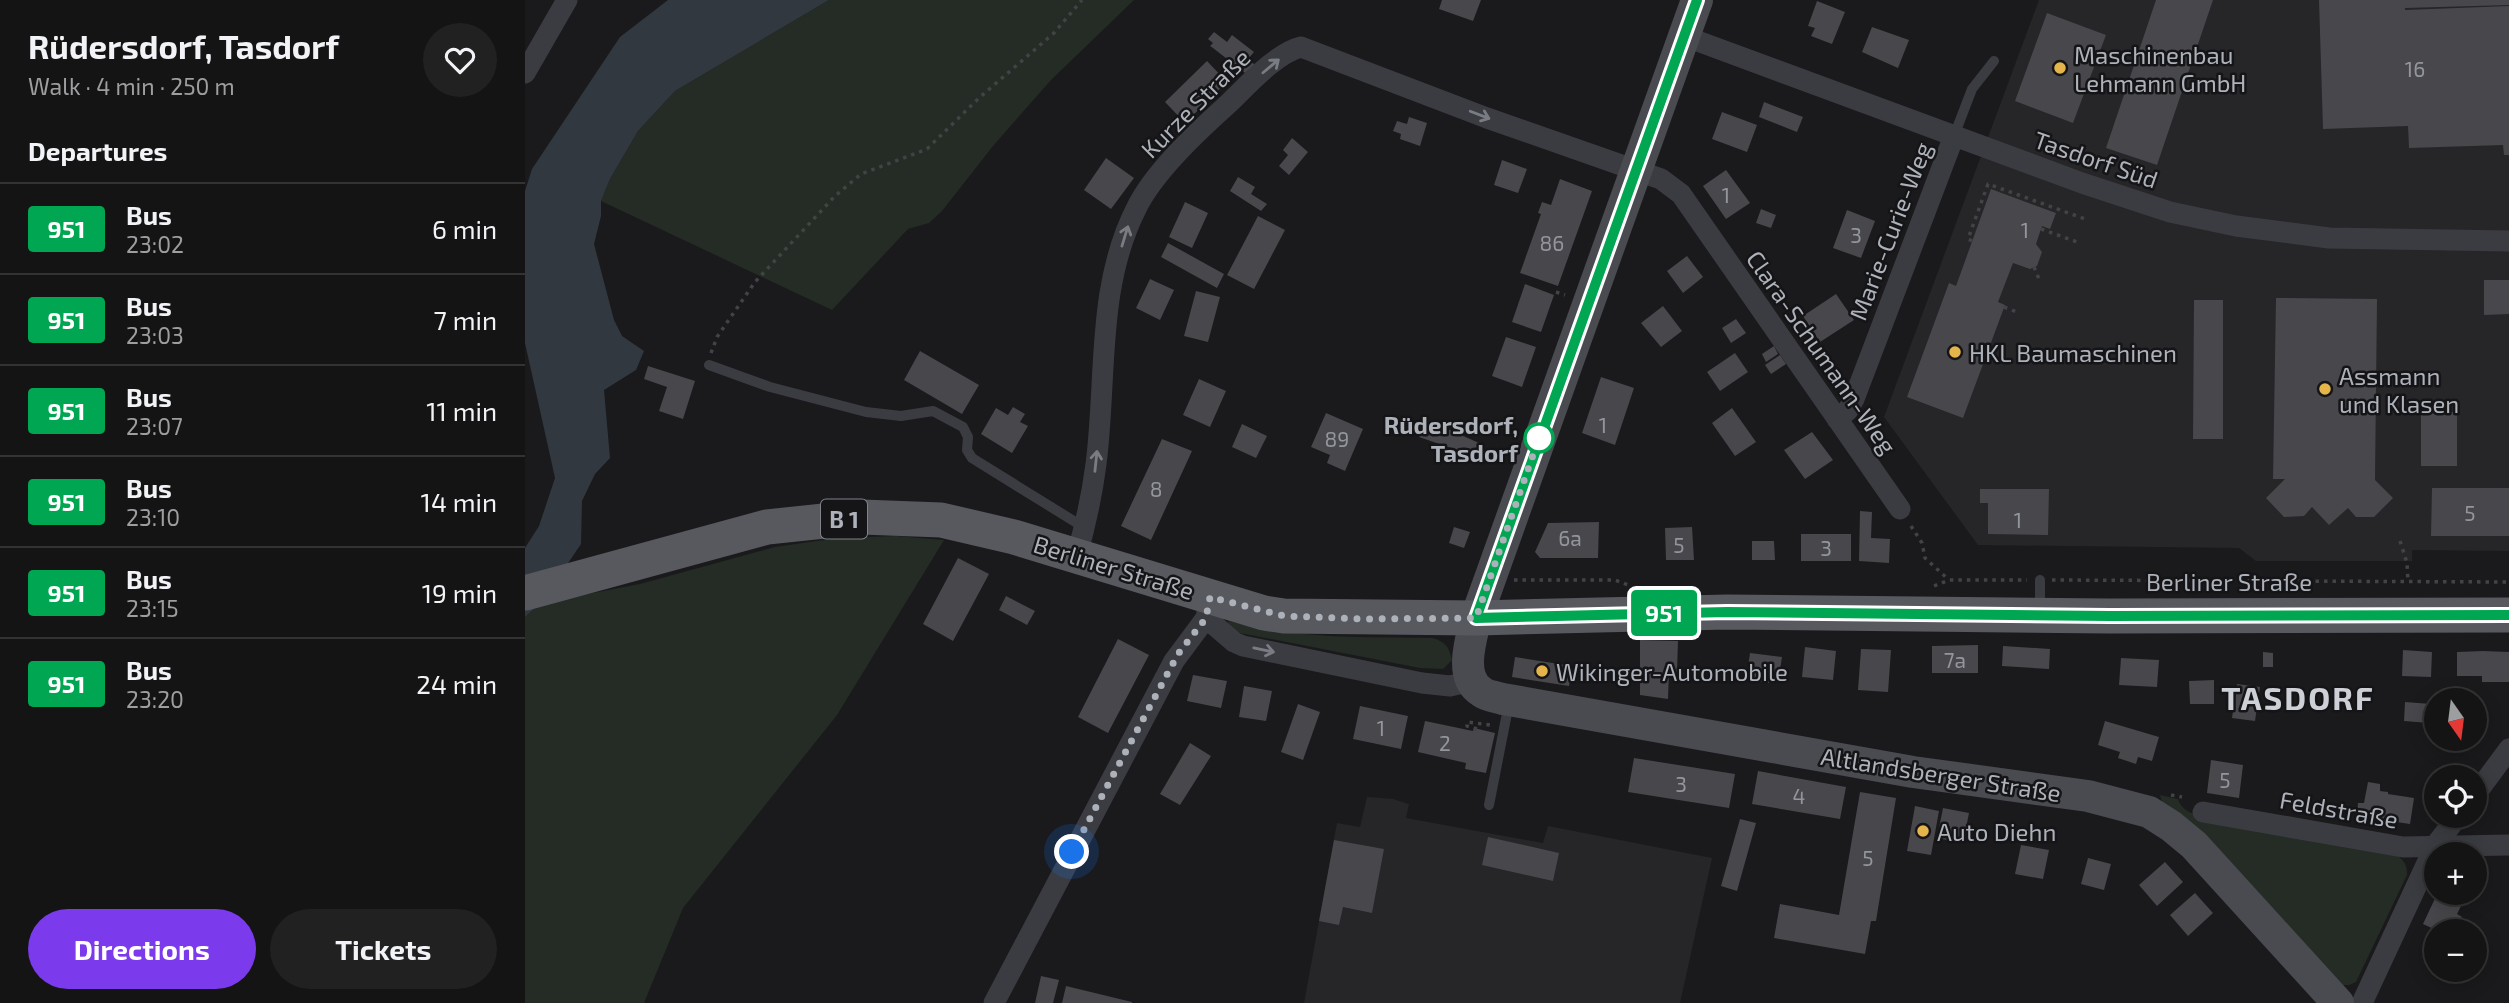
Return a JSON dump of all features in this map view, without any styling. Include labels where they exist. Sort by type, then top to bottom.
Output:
[{"type":"main road","points":[[1471,681],[1468,665],[1476,618],[1697,0]]},
{"type":"main road","name":"Berliner Straße","points":[[525,593],[767,527],[862,517],[941,520],[1014,537],[1080,543],[1208,608],[1284,616],[1363,619],[1476,618],[1727,612],[2509,615]]},
{"type":"main road","name":"Altlandsberger Straße","points":[[1471,681],[1504,713],[2088,796],[2149,812],[2171,825],[2194,845],[2338,1003]]},
{"type":"street","points":[[525,73],[567,0]]},
{"type":"street","name":"Tasdorf Süd","points":[[1684,37],[2132,200],[2236,226],[2329,238],[2509,241]]},
{"type":"street","name":"Kurze Straße","points":[[1080,543],[1096,463],[1109,295],[1126,232],[1136,208],[1151,183],[1216,116],[1291,49],[1301,47],[1487,118],[1636,170]]},
{"type":"street","name":"Marie-Curie-Weg","points":[[1837,419],[1848,411],[1854,398],[1954,136]]},
{"type":"street","name":"Clara-Schumann-Weg","points":[[1636,170],[1661,179],[1681,194],[1900,509]]},
{"type":"street","points":[[994,1003],[1174,660],[1208,608],[1234,642],[1243,646],[1422,683],[1450,686],[1471,681]]},
{"type":"street","points":[[2487,778],[2509,750]]},
{"type":"street","name":"Feldstraße","points":[[2203,812],[2403,847],[2424,846]]},
{"type":"street","points":[[2438,842],[2449,828]]},
{"type":"street","name":"Feldstraße","points":[[2487,846],[2509,845]]},
{"type":"street","points":[[2362,1003],[2424,870]]},
{"type":"lane","points":[[1954,136],[1972,89],[1994,61]]},
{"type":"lane","points":[[709,365],[770,387],[866,412],[901,416],[933,411],[963,427],[968,437],[967,450],[972,458],[1080,543]]},
{"type":"lane","points":[[2040,580],[2040,615]]},
{"type":"lane","points":[[1489,805],[1504,713]]},
{"type":"path","points":[[709,365],[717,337],[755,282],[835,196],[861,174],[927,149],[979,98],[1054,33],[1082,0]]},
{"type":"path","points":[[1972,241],[1968,239],[1988,184],[2088,220]]},
{"type":"path","points":[[2041,229],[2080,243]]},
{"type":"path","points":[[2034,267],[2039,279]]},
{"type":"path","points":[[1556,292],[1567,296]]},
{"type":"path","points":[[2004,307],[2017,312]]},
{"type":"path","name":"Berliner Straße","points":[[1900,509],[1922,543],[1925,558],[1949,580],[2509,582]]},
{"type":"path","points":[[2400,541],[2407,563],[2408,582]]},
{"type":"path","points":[[1486,729],[1467,726],[1467,722],[1504,713]]},
{"type":"shaded area","points":[[668,0],[829,0],[675,91],[638,131],[610,179],[601,201],[601,216],[594,244],[614,320],[622,336],[644,351],[636,370],[604,390],[610,458],[595,474],[582,501],[581,544],[541,603],[525,617],[525,548],[539,526],[555,478],[525,343],[525,191],[532,169],[620,37]]},
{"type":"shaded area","points":[[829,0],[1134,0],[1051,80],[993,146],[942,211],[929,223],[908,229],[832,310],[601,201],[610,179],[638,131],[675,91]]},
{"type":"shaded area","points":[[2039,0],[2509,0],[2509,551],[2412,550],[2412,561],[2256,561],[2239,548],[1978,545],[1884,417]]},
{"type":"shaded area","points":[[896,536],[944,540],[837,715],[683,908],[644,1003],[525,1003],[525,617],[541,603],[640,584],[775,547],[838,538]]},
{"type":"shaded area","points":[[1229,621],[1304,634],[1432,638],[1446,645],[1452,660],[1443,669],[1420,668],[1240,633],[1226,625]]},
{"type":"shaded area","points":[[2160,795],[2178,799],[2186,810],[2200,816],[2395,854],[2401,858],[2406,865],[2407,875],[2356,982],[2340,985],[2164,809]]},
{"type":"shaded area","points":[[1367,797],[1393,799],[1409,804],[1406,818],[1543,843],[1548,826],[1712,858],[1680,1003],[1304,1003],[1337,823],[1360,827]]},
{"type":"building","points":[[1442,0],[1481,0],[1473,21],[1439,9]]},
{"type":"building","points":[[2156,0],[2213,0],[2157,165],[2106,148]]},
{"type":"building","points":[[2319,0],[2509,0],[2509,5],[2405,10],[2509,6],[2509,155],[2504,155],[2503,145],[2409,148],[2408,126],[2323,129]]},
{"type":"building","points":[[1817,1],[1845,12],[1832,44],[1811,36],[1815,28],[1808,26]]},
{"type":"building","name":"Maschinenbau Lehmann GmbH","points":[[2047,13],[2106,35],[2073,123],[2015,101]]},
{"type":"building","points":[[1872,27],[1909,40],[1898,68],[1862,52]]},
{"type":"building","points":[[1214,32],[1227,42],[1232,35],[1254,52],[1248,59],[1255,65],[1245,73],[1210,46],[1213,43],[1208,39]]},
{"type":"building","points":[[1207,61],[1227,82],[1185,123],[1165,102]]},
{"type":"building","points":[[1764,102],[1803,117],[1797,132],[1759,117]]},
{"type":"building","points":[[1722,112],[1757,125],[1747,152],[1712,139]]},
{"type":"building","points":[[1409,117],[1427,123],[1420,146],[1400,139],[1401,134],[1393,131],[1397,121],[1407,124]]},
{"type":"building","points":[[1292,138],[1308,152],[1289,175],[1279,166],[1288,155],[1283,150]]},
{"type":"building","points":[[1106,158],[1134,178],[1111,209],[1084,190]]},
{"type":"building","points":[[1502,160],[1527,169],[1518,193],[1494,185]]},
{"type":"building","points":[[1726,170],[1750,203],[1726,219],[1703,186]]},
{"type":"building","points":[[1238,177],[1255,187],[1251,194],[1267,204],[1261,211],[1230,191]]},
{"type":"building","points":[[1560,179],[1592,191],[1558,286],[1520,273],[1541,214],[1538,213],[1542,202],[1551,205]]},
{"type":"building","name":"HKL Baumaschinen","points":[[1991,189],[2056,213],[2050,229],[2042,226],[2036,244],[2042,252],[2037,266],[2030,269],[2013,263],[1998,302],[2005,305],[1963,418],[1907,397],[1949,283],[1956,286]]},
{"type":"building","points":[[1185,202],[1208,213],[1192,248],[1169,237]]},
{"type":"building","points":[[1761,209],[1776,215],[1771,228],[1756,223]]},
{"type":"building","points":[[1847,210],[1875,221],[1861,258],[1833,248]]},
{"type":"building","points":[[1258,216],[1285,230],[1254,289],[1227,275]]},
{"type":"building","points":[[1168,243],[1224,274],[1217,288],[1161,257]]},
{"type":"building","points":[[1687,256],[1703,277],[1683,293],[1667,271]]},
{"type":"building","points":[[1150,279],[1174,290],[1160,320],[1136,308]]},
{"type":"building","points":[[2484,280],[2509,280],[2509,314],[2484,315]]},
{"type":"building","points":[[1525,284],[1554,295],[1541,332],[1512,322]]},
{"type":"building","points":[[1196,291],[1220,297],[1208,342],[1184,336]]},
{"type":"building","points":[[1836,294],[1854,320],[1820,342],[1803,316]]},
{"type":"building","name":"Assmann und Klasen","points":[[2276,298],[2377,299],[2375,480],[2393,498],[2374,517],[2356,517],[2348,508],[2329,525],[2312,507],[2304,516],[2284,517],[2266,498],[2285,479],[2273,479]]},
{"type":"building","points":[[2194,300],[2223,300],[2223,439],[2193,439]]},
{"type":"building","points":[[1663,306],[1682,331],[1661,347],[1641,323]]},
{"type":"building","points":[[1736,319],[1746,333],[1731,343],[1722,328]]},
{"type":"building","points":[[1506,337],[1536,347],[1522,387],[1492,376]]},
{"type":"building","points":[[1774,346],[1778,354],[1766,362],[1762,354]]},
{"type":"building","points":[[920,351],[979,385],[962,414],[904,380]]},
{"type":"building","points":[[1735,353],[1748,372],[1720,391],[1707,372]]},
{"type":"building","points":[[1780,355],[1786,364],[1771,374],[1765,365]]},
{"type":"building","points":[[648,366],[695,381],[683,419],[659,411],[667,387],[644,379]]},
{"type":"building","points":[[1601,377],[1634,388],[1615,445],[1582,433]]},
{"type":"building","points":[[1199,379],[1226,391],[1210,427],[1183,415]]},
{"type":"building","points":[[1013,407],[1025,414],[1020,422],[1028,426],[1012,453],[981,434],[996,408],[1008,415]]},
{"type":"building","points":[[1732,408],[1756,442],[1735,456],[1712,423]]},
{"type":"building","points":[[2421,412],[2457,412],[2457,466],[2421,466]]},
{"type":"building","points":[[1326,413],[1363,429],[1345,471],[1327,463],[1330,455],[1311,447]]},
{"type":"building","points":[[1425,419],[1479,443],[1474,456],[1419,437]]},
{"type":"building","points":[[1242,424],[1267,436],[1256,458],[1232,447]]},
{"type":"building","points":[[1812,432],[1833,460],[1805,479],[1784,450]]},
{"type":"building","points":[[1162,439],[1192,451],[1151,540],[1121,526]]},
{"type":"building","points":[[2432,488],[2509,488],[2509,536],[2431,536]]},
{"type":"building","points":[[1980,489],[2049,489],[2048,535],[1988,534],[1988,503],[1980,503]]},
{"type":"building","points":[[1860,511],[1872,512],[1871,538],[1890,539],[1889,563],[1859,561]]},
{"type":"building","points":[[1599,522],[1598,558],[1540,558],[1535,552],[1548,523]]},
{"type":"building","points":[[1454,527],[1470,532],[1464,548],[1449,543]]},
{"type":"building","points":[[1692,527],[1694,560],[1666,560],[1665,528]]},
{"type":"building","points":[[1801,534],[1851,534],[1851,561],[1801,561]]},
{"type":"building","points":[[1752,541],[1774,541],[1775,560],[1752,560]]},
{"type":"building","points":[[958,558],[989,574],[953,641],[923,624]]},
{"type":"building","points":[[1006,596],[1035,611],[1027,625],[999,610]]},
{"type":"building","points":[[1118,639],[1149,655],[1108,733],[1078,717]]},
{"type":"building","points":[[1640,640],[1678,641],[1677,672],[1669,672],[1668,699],[1640,695]]},
{"type":"building","points":[[1978,645],[1978,673],[1932,673],[1932,646]]},
{"type":"building","points":[[2003,646],[2050,649],[2049,669],[2002,666]]},
{"type":"building","points":[[1805,647],[1836,651],[1833,680],[1802,677]]},
{"type":"building","points":[[1861,649],[1891,650],[1888,692],[1858,690]]},
{"type":"building","points":[[2403,650],[2432,652],[2431,677],[2402,676]]},
{"type":"building","points":[[2263,652],[2273,653],[2273,667],[2263,667]]},
{"type":"building","points":[[2457,652],[2509,652],[2509,682],[2482,682],[2482,676],[2457,676]]},
{"type":"building","points":[[1750,653],[1782,657],[1779,677],[1770,676],[1769,683],[1746,680]]},
{"type":"building","name":"Wikinger-Automobile","points":[[1515,657],[1572,666],[1569,686],[1512,677]]},
{"type":"building","points":[[2121,658],[2159,660],[2157,687],[2119,685]]},
{"type":"building","points":[[1193,675],[1227,681],[1221,708],[1187,701]]},
{"type":"building","points":[[2214,680],[2214,704],[2190,704],[2189,681]]},
{"type":"building","points":[[2237,684],[2260,687],[2255,721],[2232,718]]},
{"type":"building","points":[[1244,686],[1272,691],[1266,721],[1239,717]]},
{"type":"building","points":[[2405,702],[2424,703],[2424,723],[2404,721]]},
{"type":"building","points":[[1298,704],[1320,712],[1303,760],[1281,752]]},
{"type":"building","points":[[1360,706],[1408,716],[1401,749],[1353,739]]},
{"type":"building","points":[[1425,721],[1495,733],[1486,773],[1465,769],[1466,763],[1418,752]]},
{"type":"building","points":[[2105,721],[2159,737],[2152,761],[2138,757],[2136,764],[2118,758],[2120,752],[2098,745]]},
{"type":"building","points":[[1190,743],[1211,756],[1180,805],[1160,794]]},
{"type":"building","points":[[1634,758],[1735,774],[1729,808],[1628,792]]},
{"type":"building","points":[[2211,760],[2243,765],[2239,798],[2207,793]]},
{"type":"building","points":[[1758,771],[1846,787],[1840,819],[1752,804]]},
{"type":"building","points":[[2368,782],[2380,784],[2380,791],[2388,794],[2414,798],[2410,824],[2362,817],[2363,814],[2357,813],[2358,803],[2364,803]]},
{"type":"building","points":[[1860,792],[1896,798],[1876,921],[1871,921],[1865,954],[1774,938],[1780,904],[1839,915]]},
{"type":"building","name":"Auto Diehn","points":[[1915,806],[1939,811],[1931,855],[1907,851]]},
{"type":"building","points":[[1943,808],[1969,813],[1963,843],[1937,838]]},
{"type":"building","points":[[1740,819],[1756,823],[1737,891],[1721,886]]},
{"type":"building","points":[[1488,837],[1559,853],[1553,881],[1482,865]]},
{"type":"building","points":[[1334,840],[1384,849],[1372,913],[1343,907],[1339,925],[1319,921]]},
{"type":"building","points":[[2021,845],[2049,850],[2043,879],[2015,874]]},
{"type":"building","points":[[2088,858],[2111,864],[2104,890],[2081,884]]},
{"type":"building","points":[[2165,862],[2183,882],[2157,906],[2139,885]]},
{"type":"building","points":[[2195,893],[2213,913],[2188,936],[2170,915]]},
{"type":"building","points":[[2432,905],[2462,905],[2457,914],[2461,919],[2425,919]]},
{"type":"building","points":[[1041,976],[1059,980],[1053,1003],[1035,1003]]},
{"type":"building","points":[[1066,986],[1132,1002],[1132,1003],[1062,1003]]},
{"type":"bus line","name":"951","points":[[1697,0],[1476,618],[1727,612],[2110,616],[2509,615]]},
{"type":"place","name":"Maschinenbau Lehmann GmbH","points":[[2060,68]]},
{"type":"place","name":"HKL Baumaschinen","points":[[1955,352]]},
{"type":"place","name":"Assmann und Klasen","points":[[2325,389]]},
{"type":"place","name":"Rüdersdorf, Tasdorf","points":[[1539,438]]},
{"type":"place","name":"Wikinger-Automobile","points":[[1542,671]]},
{"type":"place","name":"Auto Diehn","points":[[1923,831]]},
{"type":"district","name":"TASDORF","points":[[2298,697]]},
{"type":"route","points":[[1072,852],[1178,654],[1206,618],[1210,597],[1284,616],[1363,619],[1476,618],[1539,438]]}]
